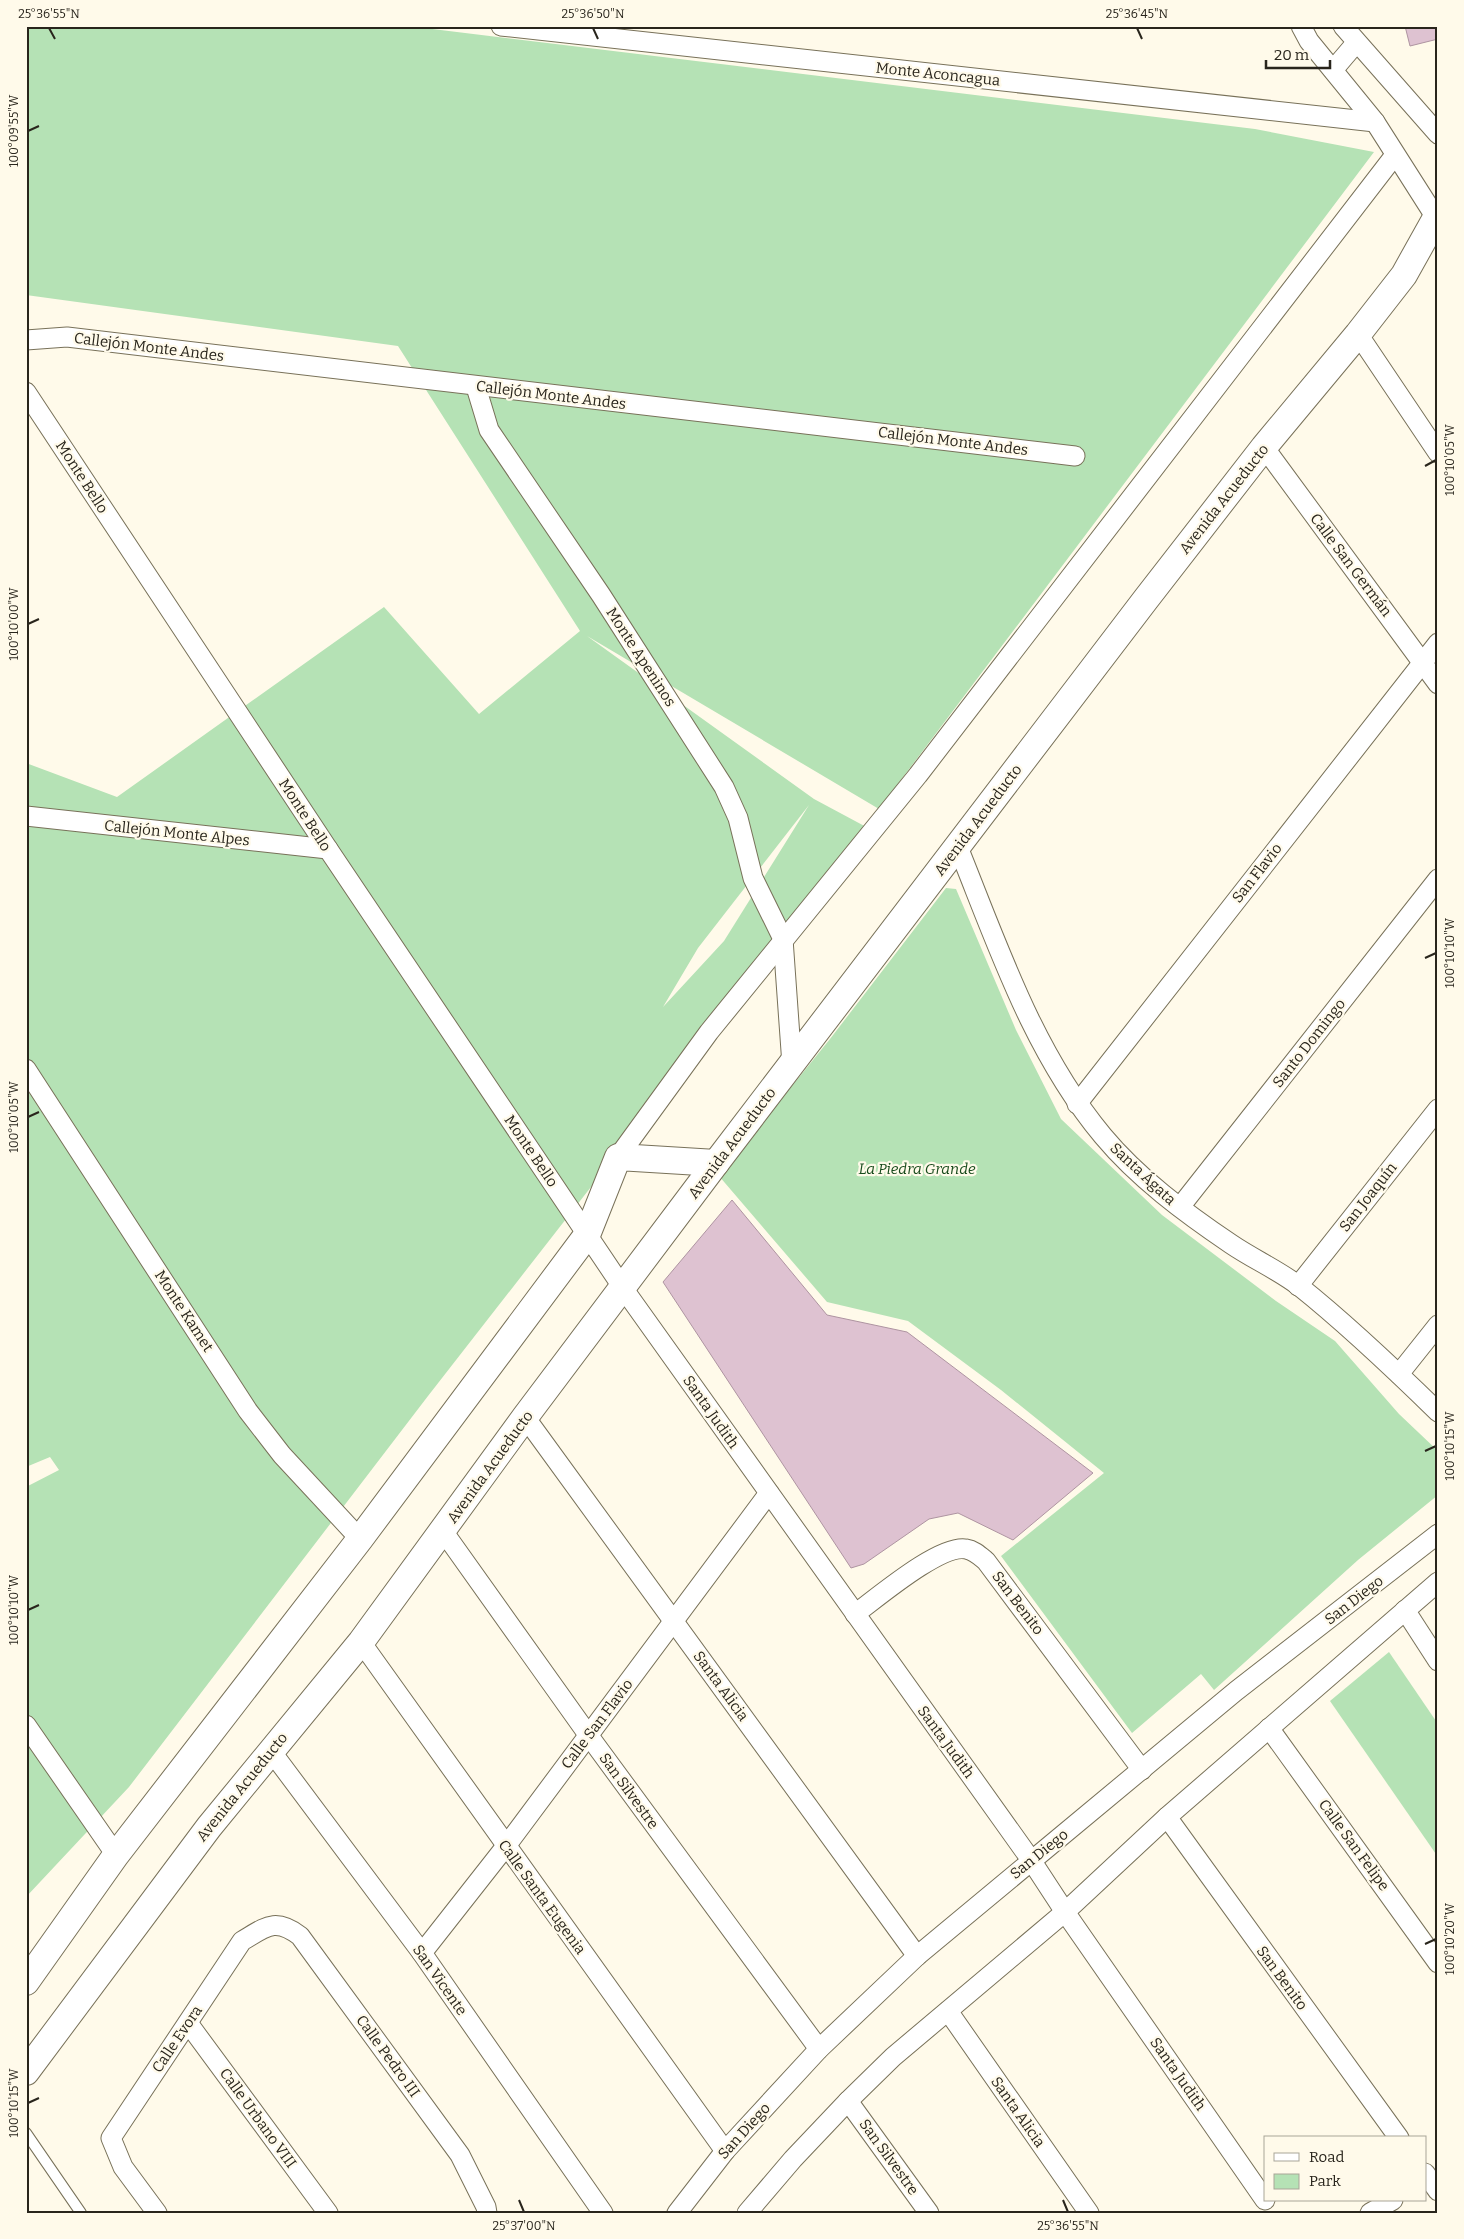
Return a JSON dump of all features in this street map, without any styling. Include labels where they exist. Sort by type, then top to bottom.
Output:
[{"type":"street","name":"Monte Aconcagua","points":[[501,26],[1374,122]]},
{"type":"street","points":[[1301,26],[1309,41],[1374,122],[1437,218]]},
{"type":"street","points":[[1343,26],[1438,134]]},
{"type":"street","points":[[1333,70],[1356,43]]},
{"type":"street","points":[[26,1982],[116,1855],[360,1539],[587,1235],[618,1157],[709,1032],[918,776],[1395,155]]},
{"type":"street","name":"Avenida Acueducto","points":[[26,2072],[209,1827],[361,1642],[525,1417],[716,1163],[1264,447],[1358,334],[1404,275],[1437,218]]},
{"type":"street","points":[[1358,334],[1438,453]]},
{"type":"street","name":"Callejón Monte Andes","points":[[26,340],[67,338],[1075,456]]},
{"type":"street","name":"Monte Apeninos","points":[[476,386],[489,430],[601,595],[724,787],[738,818],[754,878],[783,939]]},
{"type":"street","name":"Monte Bello","points":[[26,392],[328,849],[623,1288]]},
{"type":"street","name":"Calle San Germán","points":[[1264,447],[1438,684]]},
{"type":"street","name":"San Flavio","points":[[1077,1104],[1438,643]]},
{"type":"street","name":"Callejón Monte Alpes","points":[[26,816],[328,849]]},
{"type":"street","name":"Santa Ágata","points":[[958,847],[1023,1005],[1048,1055],[1077,1104],[1104,1137],[1137,1171],[1180,1207],[1232,1244],[1298,1286],[1399,1374],[1438,1412]]},
{"type":"street","name":"Santo Domingo","points":[[1180,1207],[1438,878]]},
{"type":"street","points":[[783,939],[792,1065]]},
{"type":"street","name":"Monte Kamet","points":[[26,1069],[248,1410],[282,1455],[360,1539]]},
{"type":"street","name":"San Joaquín","points":[[1298,1286],[1438,1109]]},
{"type":"street","points":[[618,1157],[716,1163]]},
{"type":"street","name":"Santa Judith","points":[[623,1288],[1031,1860],[1264,2199]]},
{"type":"street","points":[[1399,1374],[1438,1325]]},
{"type":"street","name":"Santa Alicia","points":[[525,1417],[917,1956]]},
{"type":"street","name":"Calle San Flavio","points":[[422,1953],[506,1846],[769,1493]]},
{"type":"street","name":"San Silvestre","points":[[443,1532],[588,1736],[819,2049]]},
{"type":"street","name":"San Diego","points":[[677,2213],[725,2150],[819,2049],[917,1956],[1236,1691],[1438,1534]]},
{"type":"street","name":"San Benito","points":[[855,1614],[928,1561],[946,1552],[965,1549],[976,1553],[986,1561],[1142,1770]]},
{"type":"street","points":[[754,2210],[848,2101],[893,2057],[1065,1912],[1167,1817],[1438,1582]]},
{"type":"street","points":[[1405,1610],[1438,1660]]},
{"type":"street","name":"Calle Santa Eugenia","points":[[361,1642],[725,2150]]},
{"type":"street","points":[[26,1725],[116,1855]]},
{"type":"street","name":"Calle San Felipe","points":[[1269,1728],[1438,1963]]},
{"type":"street","name":"San Vicente","points":[[271,1751],[422,1953],[603,2213]]},
{"type":"street","name":"San Benito","points":[[1167,1817],[1399,2136]]},
{"type":"street","name":"Calle Evora","points":[[157,2213],[123,2167],[111,2138],[242,1941],[272,1924]]},
{"type":"street","name":"Calle Pedro III","points":[[272,1924],[288,1927],[300,1936],[460,2155],[486,2210]]},
{"type":"street","name":"Santa Alicia","points":[[948,2012],[1089,2213]]},
{"type":"street","name":"Calle Urbano VIII","points":[[188,2023],[328,2213]]},
{"type":"street","name":"San Silvestre","points":[[848,2101],[929,2213]]},
{"type":"street","name":"Santa Judith","points":[[1266,2202],[1274,2213]]},
{"type":"street","points":[[1370,2213],[1389,2202]]},
{"type":"lane","points":[[26,2134],[81,2213]]},
{"type":"green space","points":[[26,26],[408,26],[1255,129],[1374,152],[879,809],[587,636],[814,799],[870,829],[428,1396],[129,1787],[26,1897],[26,1487],[59,1470],[50,1457],[26,1467],[26,763],[117,797],[384,607],[479,714],[580,631],[398,346],[26,295]],"holes":[[[809,805],[724,941],[663,1007],[698,948]]]},
{"type":"green space","name":"La Piedra Grande","points":[[946,888],[956,889],[1016,1030],[1061,1119],[1162,1215],[1276,1301],[1335,1341],[1399,1414],[1438,1451],[1438,1495],[1358,1560],[1214,1690],[1201,1674],[1132,1733],[1001,1556],[1104,1473],[1001,1390],[908,1321],[827,1302],[719,1176],[830,1039]]},
{"type":"green space","points":[[1389,1652],[1438,1724],[1438,1857],[1330,1701]]},
{"type":"building","points":[[1405,26],[1438,26],[1438,39],[1410,46]]},
{"type":"building","points":[[732,1200],[827,1315],[907,1332],[1093,1473],[1013,1540],[958,1513],[929,1519],[864,1564],[851,1568],[663,1282]]}]
